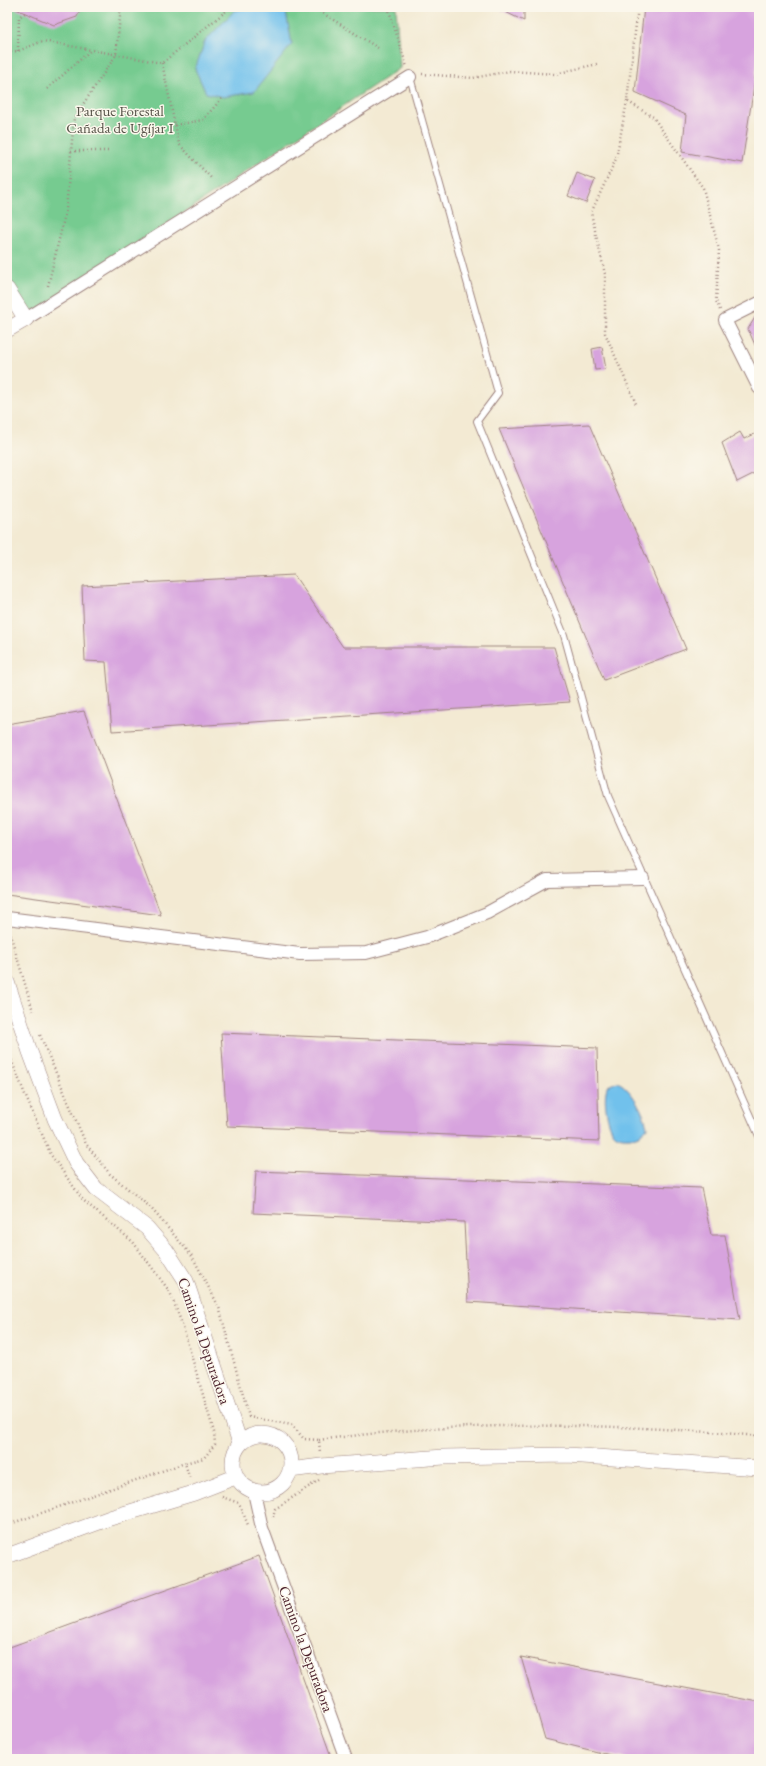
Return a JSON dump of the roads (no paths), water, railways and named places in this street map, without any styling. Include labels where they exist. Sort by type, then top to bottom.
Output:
[{"type":"street","points":[[7,330],[410,77]]},
{"type":"street","points":[[7,289],[26,319]]},
{"type":"street","points":[[759,303],[725,320],[759,388]]},
{"type":"street","points":[[8,923],[300,954],[366,953],[428,937],[487,914],[547,880],[644,878]]},
{"type":"street","name":"Camino la Depuradora","points":[[7,982],[52,1112],[76,1163],[96,1189],[147,1228],[166,1250],[186,1281],[240,1443]]},
{"type":"street","points":[[264,1434],[276,1438],[286,1446],[291,1458],[290,1470],[286,1481],[277,1489],[266,1493],[254,1492],[246,1489],[235,1477],[232,1463],[236,1449],[240,1443],[251,1436],[264,1434]]},
{"type":"street","points":[[290,1470],[321,1466],[444,1457],[568,1455],[759,1468]]},
{"type":"street","points":[[7,1556],[110,1518],[194,1493],[235,1477]]},
{"type":"street","name":"Camino la Depuradora","points":[[254,1492],[261,1522],[346,1759]]},
{"type":"lane","points":[[410,77],[498,394],[477,421],[564,635],[608,796],[759,1136]]},
{"type":"water","points":[[247,7],[285,7],[292,44],[254,92],[223,97],[206,93],[195,69],[205,41],[234,11]]},
{"type":"water","points":[[617,1082],[627,1089],[632,1095],[644,1116],[647,1128],[638,1135],[631,1137],[619,1136],[615,1134],[610,1125],[606,1110],[605,1096],[608,1086]]},
{"type":"park label","name":"Parque Forestal Cañada de Ugíjar I","points":[[120,120]]}]
